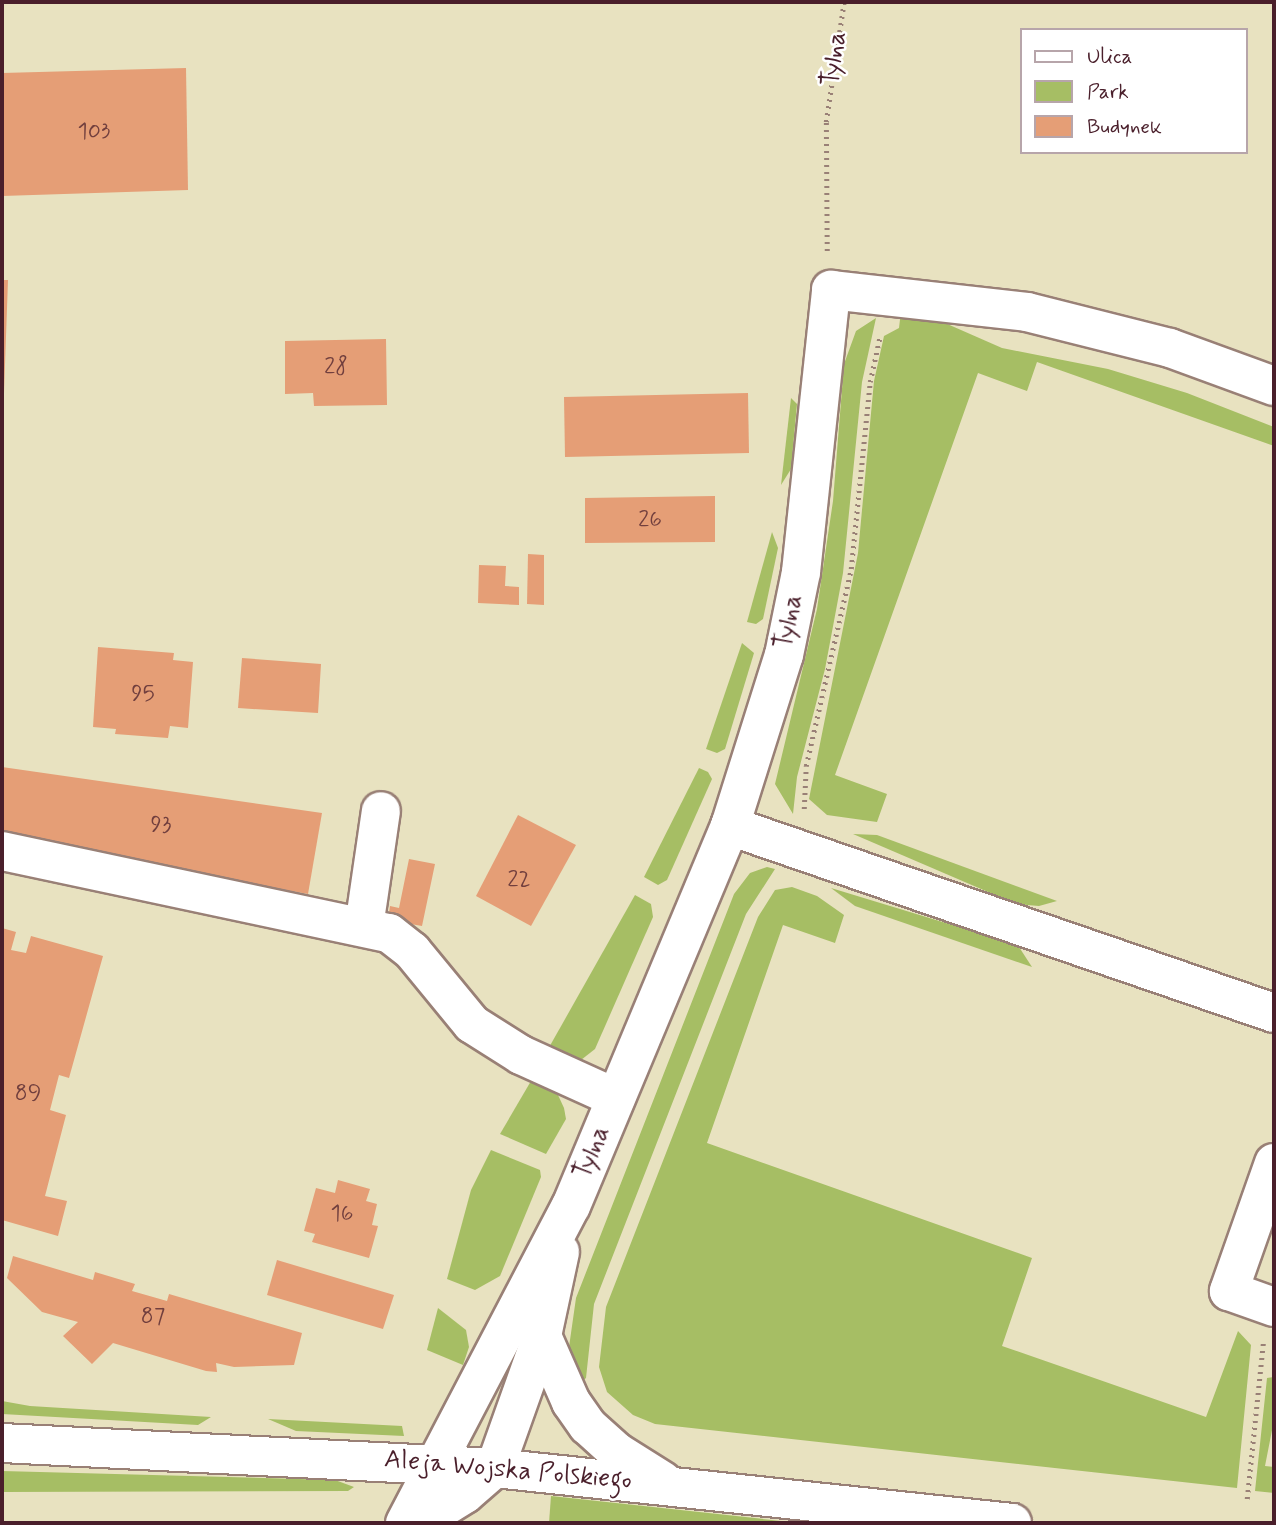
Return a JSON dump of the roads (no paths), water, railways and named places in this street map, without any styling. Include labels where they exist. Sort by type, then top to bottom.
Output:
[{"type":"street","name":"Tylna","points":[[405,1523],[571,1206],[730,826],[784,655],[801,572],[831,290],[1027,312],[1170,348],[1274,386]]},
{"type":"street","points":[[365,927],[381,811]]},
{"type":"street","points":[[730,826],[1274,1013]]},
{"type":"street","points":[[2,852],[389,933],[412,951],[472,1024],[499,1044],[616,1098]]},
{"type":"street","points":[[1270,1323],[1229,1291],[1274,1163]]},
{"type":"street","name":"Tylna","points":[[418,1523],[465,1494],[495,1468],[542,1336],[571,1206]]},
{"type":"street","points":[[542,1336],[559,1379],[588,1426],[617,1452],[671,1486]]},
{"type":"street","name":"Aleja Wojska Polskiego","points":[[2,1443],[436,1463],[1012,1523]]}]
